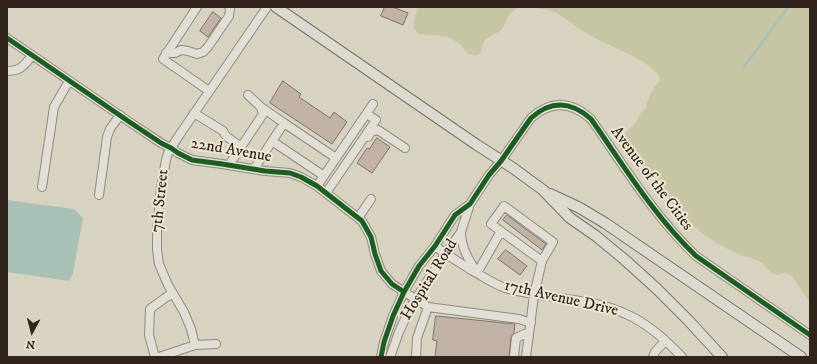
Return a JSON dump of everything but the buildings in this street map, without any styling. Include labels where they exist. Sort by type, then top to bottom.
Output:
[{"type":"main road","points":[[276,7],[477,145]]},
{"type":"main road","points":[[369,71],[543,190],[580,208],[605,223],[801,357]]},
{"type":"main road","points":[[543,190],[570,218],[607,246],[651,284],[688,320],[722,357]]},
{"type":"main road","points":[[748,321],[792,357]]},
{"type":"street","points":[[197,7],[163,59],[209,91]]},
{"type":"street","points":[[166,53],[175,53],[181,50],[197,54],[203,52],[229,16],[229,7]]},
{"type":"street","name":"7th Street","points":[[195,345],[191,329],[184,312],[172,293],[159,264],[157,229],[160,188],[166,160],[172,148],[194,113],[267,7]]},
{"type":"street","name":"22nd Avenue","points":[[7,38],[120,116],[161,143],[192,160],[265,171],[290,173],[317,186],[362,221],[371,236],[381,271],[392,284],[428,307]]},
{"type":"street","points":[[7,71],[15,71],[22,68],[32,56]]},
{"type":"street","points":[[42,187],[54,108],[70,81]]},
{"type":"street","points":[[248,95],[261,107],[336,158]]},
{"type":"street","points":[[317,186],[373,104]]},
{"type":"street","name":"Avenue of the Cities","points":[[501,161],[531,118],[544,109],[560,105],[568,105],[583,111],[591,119],[656,210],[682,242],[696,256],[810,335]]},
{"type":"street","points":[[229,165],[263,114],[261,107]]},
{"type":"street","points":[[194,113],[223,131],[226,136],[241,146]]},
{"type":"street","points":[[326,193],[376,120],[366,114]]},
{"type":"street","points":[[99,195],[107,137],[110,129],[120,116]]},
{"type":"street","points":[[254,169],[284,123]]},
{"type":"street","points":[[337,177],[345,172],[372,132],[378,130],[405,148]]},
{"type":"street","points":[[272,141],[324,176]]},
{"type":"street","name":"Hospital Road","points":[[390,357],[399,332],[415,299],[461,232],[470,204],[489,175],[501,161]]},
{"type":"street","points":[[358,218],[371,199]]},
{"type":"street","name":"Hospital Road","points":[[381,357],[384,342],[393,316],[404,292],[419,266],[435,246],[456,215],[470,204]]},
{"type":"street","points":[[526,357],[534,295],[542,261],[553,242],[504,206],[491,224],[542,261]]},
{"type":"street","points":[[461,232],[463,247],[468,259],[477,273],[502,231]]},
{"type":"street","name":"17th Avenue Drive","points":[[435,246],[489,281],[503,287],[534,295],[604,305],[618,310],[640,320],[682,357]]},
{"type":"street","points":[[155,357],[149,335],[150,309],[172,293]]},
{"type":"street","points":[[416,357],[417,338],[428,307],[519,319],[531,323]]},
{"type":"street","points":[[514,357],[516,338],[530,332]]},
{"type":"street","points":[[653,357],[655,352],[665,341]]},
{"type":"street","points":[[159,357],[195,345],[216,344]]},
{"type":"green space","points":[[419,7],[523,7],[514,10],[509,16],[504,27],[485,40],[479,54],[471,55],[459,43],[448,37],[424,35],[416,32],[414,29],[414,22]]},
{"type":"green space","points":[[532,7],[810,7],[810,300],[791,275],[785,273],[778,275],[772,273],[757,260],[738,254],[718,244],[689,222],[656,184],[626,142],[624,136],[626,132],[634,125],[641,113],[646,108],[649,96],[660,80],[651,67],[579,29],[553,11]]},
{"type":"shaded area","points":[[7,200],[74,209],[83,218],[73,273],[69,281],[7,272]]},
{"type":"waterway","points":[[744,67],[788,7]]},
{"type":"cycle path","points":[[7,38],[161,143],[192,160],[265,171],[290,173],[317,186],[362,221],[371,237],[381,271],[392,284],[404,292]]},
{"type":"cycle path","points":[[381,357],[384,342],[393,316],[404,292],[419,266],[435,246],[455,215],[470,204],[489,175],[501,161],[531,118],[546,108],[561,105],[576,109],[591,119],[653,207],[681,241],[696,256],[810,335]]}]
